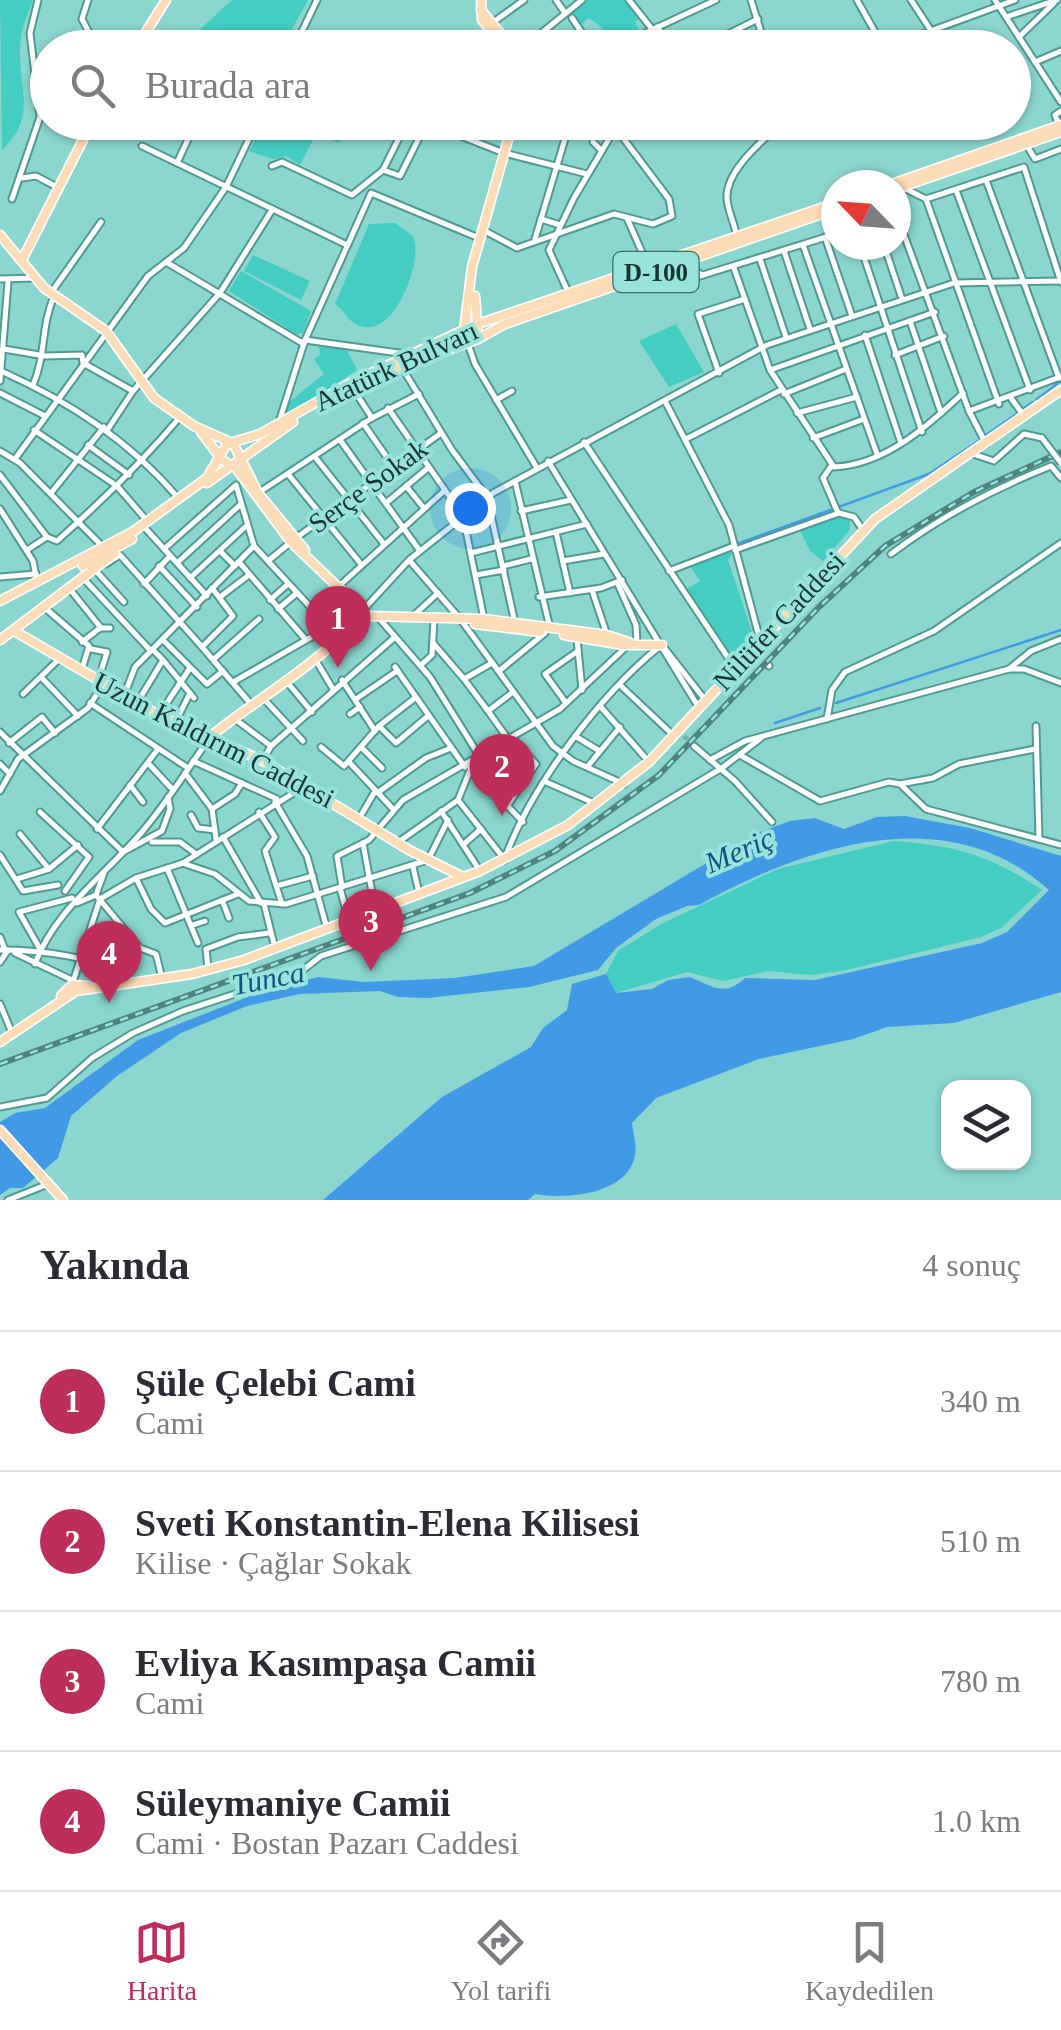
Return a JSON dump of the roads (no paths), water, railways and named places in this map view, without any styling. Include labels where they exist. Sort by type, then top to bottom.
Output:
[{"type":"main road","points":[[147,30],[166,0]]},
{"type":"main road","points":[[481,5],[497,30]]},
{"type":"main road","points":[[481,5],[482,20],[492,30]]},
{"type":"main road","points":[[911,184],[1026,144],[1060,128]]},
{"type":"main road","points":[[1031,138],[1060,128]]},
{"type":"main road","points":[[22,260],[82,140]]},
{"type":"main road","points":[[467,342],[465,330],[482,235],[510,140]]},
{"type":"main road","points":[[911,178],[1024,140]]},
{"type":"main road","name":"Atatürk Bulvarı","points":[[0,604],[120,551],[207,478],[218,454],[231,442],[278,424],[410,354],[476,325],[821,211]]},
{"type":"main road","name":"Atatürk Bulvarı","points":[[0,604],[37,578],[105,550],[147,526],[241,457],[352,387],[400,365],[478,339],[505,324],[821,212]]},
{"type":"main road","points":[[478,339],[477,266],[482,235]]},
{"type":"main road","points":[[0,236],[53,295],[106,330],[141,384],[180,417],[231,442],[255,495]]},
{"type":"main road","name":"Nilüfer Caddesi","points":[[0,1042],[9,1030],[50,1006],[71,988],[208,971],[275,948],[420,896],[505,860],[598,805],[679,735],[702,704],[761,647],[863,530],[887,508],[973,454],[1061,390]]},
{"type":"main road","points":[[194,426],[231,464],[293,540],[365,614],[516,623],[577,637],[662,645]]},
{"type":"main road","points":[[0,640],[16,632],[43,606],[120,551]]},
{"type":"main road","points":[[209,738],[250,703],[315,659],[365,614]]},
{"type":"main road","points":[[461,620],[607,635],[634,642]]},
{"type":"main road","name":"Uzun Kaldırım Caddesi","points":[[16,632],[175,724],[263,761],[360,817],[396,843],[464,878]]},
{"type":"main road","points":[[0,1130],[63,1200]]},
{"type":"street","points":[[31,30],[38,0]]},
{"type":"street","points":[[88,0],[82,19],[88,30]]},
{"type":"street","points":[[303,30],[317,0]]},
{"type":"street","points":[[492,23],[524,0]]},
{"type":"street","points":[[556,0],[565,12]]},
{"type":"street","points":[[544,30],[582,0]]},
{"type":"street","points":[[629,0],[655,28]]},
{"type":"street","points":[[752,0],[761,30]]},
{"type":"street","points":[[856,0],[874,30]]},
{"type":"street","points":[[911,0],[930,29],[1015,0]]},
{"type":"street","points":[[1006,17],[1057,0]]},
{"type":"street","points":[[1025,30],[1057,0]]},
{"type":"street","points":[[651,30],[713,1]]},
{"type":"street","points":[[997,3],[1014,30]]},
{"type":"street","points":[[572,18],[580,30]]},
{"type":"street","points":[[735,30],[758,18]]},
{"type":"street","points":[[1035,62],[1061,51]]},
{"type":"street","points":[[1031,56],[1061,102]]},
{"type":"street","points":[[1060,128],[1055,116],[1061,110]]},
{"type":"street","points":[[12,199],[33,140]]},
{"type":"street","points":[[177,163],[188,140]]},
{"type":"street","points":[[15,460],[148,276],[184,248],[226,187],[248,140]]},
{"type":"street","points":[[272,166],[282,162],[352,195],[383,170],[398,140]]},
{"type":"street","points":[[383,170],[400,176],[418,140]]},
{"type":"street","points":[[472,140],[588,174]]},
{"type":"street","points":[[535,239],[564,140]]},
{"type":"street","points":[[570,296],[550,250],[606,140]]},
{"type":"street","points":[[278,424],[305,342],[371,193],[517,248],[559,229],[614,214],[653,224],[672,216],[669,198],[627,140]]},
{"type":"street","points":[[736,238],[727,196],[731,182],[765,140]]},
{"type":"street","points":[[593,142],[601,150]]},
{"type":"street","points":[[1026,144],[1035,158],[1061,149]]},
{"type":"street","points":[[142,146],[347,245]]},
{"type":"street","points":[[478,754],[421,666],[395,637],[365,614],[409,560],[488,497],[759,349],[954,283],[1061,282],[1024,167],[926,198],[911,192]]},
{"type":"street","points":[[20,179],[36,176],[56,187]]},
{"type":"street","points":[[970,412],[999,404],[1060,377],[986,180]]},
{"type":"street","points":[[956,190],[1030,390]]},
{"type":"street","points":[[926,198],[999,404]]},
{"type":"street","points":[[51,493],[133,391],[220,294],[272,210]]},
{"type":"street","points":[[627,218],[648,268]]},
{"type":"street","points":[[540,219],[559,229]]},
{"type":"street","points":[[33,386],[46,356],[44,329],[53,295],[100,222]]},
{"type":"street","points":[[690,280],[821,239]]},
{"type":"street","points":[[803,244],[877,454]]},
{"type":"street","points":[[911,250],[986,460]]},
{"type":"street","points":[[784,252],[811,330]]},
{"type":"street","points":[[760,259],[786,338]]},
{"type":"street","points":[[834,260],[852,316]]},
{"type":"street","points":[[865,260],[922,432]]},
{"type":"street","points":[[889,260],[903,300]]},
{"type":"street","points":[[166,262],[305,342],[410,354]]},
{"type":"street","points":[[679,264],[704,276]]},
{"type":"street","points":[[734,268],[759,349],[832,465],[840,467],[877,454],[922,432],[963,393]]},
{"type":"street","points":[[0,381],[4,281],[34,278]]},
{"type":"street","points":[[719,373],[698,314],[744,299]]},
{"type":"street","points":[[770,370],[935,312]]},
{"type":"street","points":[[910,322],[941,413]]},
{"type":"street","points":[[865,335],[901,443]]},
{"type":"street","points":[[895,355],[944,336]]},
{"type":"street","points":[[475,364],[478,339]]},
{"type":"street","points":[[467,342],[475,364],[537,468]]},
{"type":"street","points":[[451,346],[472,356]]},
{"type":"street","points":[[4,349],[46,356],[93,349]]},
{"type":"street","points":[[79,354],[83,363],[133,391]]},
{"type":"street","points":[[400,365],[441,433],[488,497],[516,623]]},
{"type":"street","points":[[686,439],[783,392],[846,370]]},
{"type":"street","points":[[1,371],[106,428],[144,460],[178,499]]},
{"type":"street","points":[[352,387],[372,418]]},
{"type":"street","points":[[496,400],[512,391]]},
{"type":"street","points":[[0,393],[45,416]]},
{"type":"street","points":[[255,495],[363,423],[419,394]]},
{"type":"street","points":[[797,414],[857,397]]},
{"type":"street","points":[[1012,398],[1024,416]]},
{"type":"street","points":[[666,403],[729,525],[761,647]]},
{"type":"street","points":[[388,408],[462,516],[484,620]]},
{"type":"street","points":[[0,475],[47,537],[57,540],[144,460],[180,417]]},
{"type":"street","points":[[813,438],[864,419]]},
{"type":"street","points":[[363,423],[394,468]]},
{"type":"street","points":[[34,430],[117,486],[164,549],[207,596]]},
{"type":"street","name":"Serçe Sokak","points":[[268,561],[322,517],[441,433]]},
{"type":"street","points":[[973,454],[986,460],[1002,457],[1024,434],[1042,438],[1061,463]]},
{"type":"street","points":[[340,440],[420,551]]},
{"type":"street","points":[[584,442],[736,670]]},
{"type":"street","points":[[88,445],[128,474]]},
{"type":"street","points":[[0,451],[51,493],[105,550]]},
{"type":"street","points":[[315,458],[384,544]]},
{"type":"street","points":[[548,462],[620,581],[702,704]]},
{"type":"street","points":[[832,465],[824,478],[837,510]]},
{"type":"street","points":[[891,554],[940,519],[1012,482],[1051,466],[1061,478]]},
{"type":"street","points":[[386,504],[428,468]]},
{"type":"street","points":[[288,474],[362,564]]},
{"type":"street","points":[[498,671],[548,631],[515,482]]},
{"type":"street","points":[[164,549],[236,485],[254,546],[339,638]]},
{"type":"street","points":[[406,486],[424,507]]},
{"type":"street","points":[[338,587],[444,491]]},
{"type":"street","points":[[521,510],[571,500]]},
{"type":"street","points":[[177,563],[241,504]]},
{"type":"street","points":[[0,509],[26,550],[37,578],[0,576]]},
{"type":"street","points":[[670,571],[837,510],[854,517],[863,530]]},
{"type":"street","points":[[471,553],[587,524]]},
{"type":"street","points":[[190,578],[246,527]]},
{"type":"street","points":[[556,532],[570,594]]},
{"type":"street","points":[[26,550],[47,537]]},
{"type":"street","points":[[826,720],[828,700],[845,672],[934,631],[1061,543]]},
{"type":"street","points":[[124,696],[132,672],[254,546]]},
{"type":"street","points":[[120,551],[144,584],[250,703]]},
{"type":"street","points":[[220,551],[249,575],[306,640]]},
{"type":"street","points":[[563,561],[606,554]]},
{"type":"street","points":[[144,584],[170,556]]},
{"type":"street","points":[[476,574],[531,559]]},
{"type":"street","points":[[409,560],[461,620],[533,723],[561,754],[624,784]]},
{"type":"street","points":[[159,566],[197,607]]},
{"type":"street","points":[[96,571],[124,602]]},
{"type":"street","points":[[220,597],[249,575]]},
{"type":"street","points":[[82,578],[163,660],[192,696],[175,724]]},
{"type":"street","points":[[540,598],[620,581]]},
{"type":"street","points":[[349,922],[337,856],[379,830],[393,809],[468,766],[487,748],[566,704],[634,642],[636,625],[620,581]]},
{"type":"street","points":[[270,600],[288,584]]},
{"type":"street","points":[[69,588],[101,628]]},
{"type":"street","points":[[202,647],[232,618],[212,588]]},
{"type":"street","points":[[592,590],[607,635]]},
{"type":"street","points":[[278,609],[296,593]]},
{"type":"street","points":[[412,617],[438,593]]},
{"type":"street","points":[[43,606],[89,652]]},
{"type":"street","points":[[421,666],[430,659],[434,619]]},
{"type":"street","points":[[214,659],[258,620]]},
{"type":"street","points":[[82,642],[101,628],[110,628]]},
{"type":"street","points":[[234,682],[328,628]]},
{"type":"street","points":[[263,761],[272,746],[342,680],[395,637]]},
{"type":"street","points":[[577,637],[582,690]]},
{"type":"street","points":[[1009,669],[1031,650],[1061,639]]},
{"type":"street","points":[[163,640],[207,684],[223,671]]},
{"type":"street","points":[[433,643],[536,764],[507,806]]},
{"type":"street","points":[[458,800],[505,860],[561,754],[600,706],[662,645]]},
{"type":"street","points":[[0,790],[21,757],[90,703],[107,652],[96,648],[89,652],[81,672]]},
{"type":"street","points":[[566,704],[545,674],[578,651]]},
{"type":"street","points":[[23,694],[60,658]]},
{"type":"street","points":[[315,659],[333,689]]},
{"type":"street","points":[[137,703],[163,660]]},
{"type":"street","points":[[464,679],[492,663]]},
{"type":"street","points":[[159,715],[178,680],[190,668]]},
{"type":"street","points":[[356,698],[396,669],[452,748],[523,822]]},
{"type":"street","points":[[710,760],[745,741],[1009,669],[1024,669],[1061,682]]},
{"type":"street","points":[[41,677],[78,716]]},
{"type":"street","points":[[285,680],[312,712]]},
{"type":"street","points":[[342,680],[377,728],[396,743],[428,716]]},
{"type":"street","points":[[620,686],[679,735]]},
{"type":"street","points":[[488,711],[513,692]]},
{"type":"street","points":[[261,696],[302,741]]},
{"type":"street","points":[[321,748],[344,766],[377,728],[415,698]]},
{"type":"street","points":[[90,703],[186,770],[212,809],[215,830],[263,904],[275,948]]},
{"type":"street","points":[[600,706],[649,762]]},
{"type":"street","points":[[350,714],[360,707]]},
{"type":"street","points":[[233,717],[272,746]]},
{"type":"street","points":[[9,743],[42,718],[55,732]]},
{"type":"street","points":[[1036,726],[1039,839]]},
{"type":"street","points":[[588,766],[620,727]]},
{"type":"street","points":[[0,732],[21,757],[123,852]]},
{"type":"street","points":[[575,736],[598,751]]},
{"type":"street","points":[[35,964],[40,949],[75,900],[123,852],[209,738]]},
{"type":"street","points":[[0,1108],[47,1098],[109,1046],[169,1017],[299,974],[321,956],[506,897],[722,768],[761,738]]},
{"type":"street","points":[[694,746],[722,768],[772,822]]},
{"type":"street","points":[[361,748],[382,768]]},
{"type":"street","points":[[360,817],[377,792],[426,758],[452,748]]},
{"type":"street","points":[[487,748],[506,772],[489,786]]},
{"type":"street","points":[[97,828],[158,749]]},
{"type":"street","points":[[740,754],[820,801],[889,782],[933,778],[959,764],[1035,749]]},
{"type":"street","points":[[193,761],[277,801],[307,856],[327,929]]},
{"type":"street","points":[[349,762],[393,809]]},
{"type":"street","points":[[148,763],[173,790]]},
{"type":"street","points":[[0,764],[10,774]]},
{"type":"street","points":[[396,843],[458,800],[468,766]]},
{"type":"street","points":[[546,782],[598,805]]},
{"type":"street","points":[[212,809],[235,794],[242,783]]},
{"type":"street","points":[[900,784],[926,809],[1061,845]]},
{"type":"street","points":[[130,785],[144,802]]},
{"type":"street","points":[[40,949],[19,912],[96,895],[182,863],[305,786]]},
{"type":"street","points":[[149,842],[165,826],[168,797]]},
{"type":"street","points":[[441,810],[480,871]]},
{"type":"street","points":[[40,812],[78,845],[89,860],[65,891]]},
{"type":"street","points":[[259,812],[275,837],[265,851],[280,885],[282,904]]},
{"type":"street","points":[[190,815],[198,828],[215,830]]},
{"type":"street","points":[[182,863],[214,874],[238,894],[263,904],[282,904],[428,860],[448,820]]},
{"type":"street","points":[[465,843],[482,829]]},
{"type":"street","points":[[20,834],[75,900]]},
{"type":"street","points":[[123,852],[149,842],[180,842],[196,854]]},
{"type":"street","points":[[362,843],[376,912]]},
{"type":"street","points":[[17,879],[48,869],[78,845]]},
{"type":"street","points":[[0,855],[27,892],[58,884]]},
{"type":"street","points":[[414,866],[420,896]]},
{"type":"street","points":[[0,873],[11,868]]},
{"type":"street","points":[[167,868],[198,943]]},
{"type":"street","points":[[0,937],[6,950],[71,988],[105,870]]},
{"type":"street","points":[[280,885],[313,876]]},
{"type":"street","points":[[136,878],[162,922],[238,894]]},
{"type":"street","points":[[86,887],[140,948],[156,954],[162,978]]},
{"type":"street","points":[[86,887],[96,895]]},
{"type":"street","points":[[222,900],[230,918]]},
{"type":"street","points":[[192,925],[205,920]]},
{"type":"street","points":[[208,971],[206,948],[238,936],[269,933]]},
{"type":"street","points":[[6,950],[40,949],[115,971],[127,982]]},
{"type":"street","points":[[0,962],[6,950]]},
{"type":"street","points":[[0,1004],[9,1030]]},
{"type":"street","points":[[0,1017],[9,1030]]},
{"type":"street","points":[[8,1200],[48,1184]]},
{"type":"water","name":"Meriç","points":[[905,816],[970,828],[1061,856],[1061,992],[954,1023],[887,1027],[853,1039],[759,1059],[656,1098],[632,1123],[635,1151],[630,1168],[609,1186],[594,1191],[563,1196],[535,1194],[528,1200],[323,1200],[442,1097],[531,1047],[543,1028],[567,1010],[572,984],[606,974],[616,993],[652,989],[668,980],[690,977],[725,989],[745,978],[815,980],[982,943],[1007,932],[1049,890],[1009,862],[966,845],[922,839],[876,841],[784,865],[699,905],[656,919],[616,948],[598,970],[529,987],[428,998],[398,997],[380,991],[299,994],[247,1006],[181,1033],[117,1076],[71,1116],[58,1158],[23,1188],[10,1188],[0,1195],[0,1122],[15,1113],[45,1108],[138,1040],[263,991],[318,977],[364,982],[455,978],[534,966],[755,834],[790,821],[815,818],[844,829],[877,817]]},
{"type":"waterway","points":[[1036,400],[1061,381]]},
{"type":"waterway","points":[[1024,408],[1033,402]]},
{"type":"waterway","points":[[986,435],[1018,413]]},
{"type":"waterway","points":[[737,544],[929,474],[980,440]]},
{"type":"waterway","points":[[836,703],[1061,630]]},
{"type":"waterway","points":[[775,723],[820,708]]},
{"type":"tunnel","points":[[684,736],[694,746]]},
{"type":"railway","points":[[0,1064],[470,893],[555,851],[659,775],[820,606],[885,546],[974,492],[1061,452]]},
{"type":"place","name":"Şüle Çelebi Cami","points":[[338,668]]},
{"type":"place","name":"Sveti Konstantin-Elena Kilisesi","points":[[502,816]]},
{"type":"place","name":"Evliya Kasımpaşa Camii","points":[[371,971]]},
{"type":"place","name":"Süleymaniye Camii","points":[[109,1003]]},
{"type":"water label","name":"Tunca","points":[[268,978]]}]
